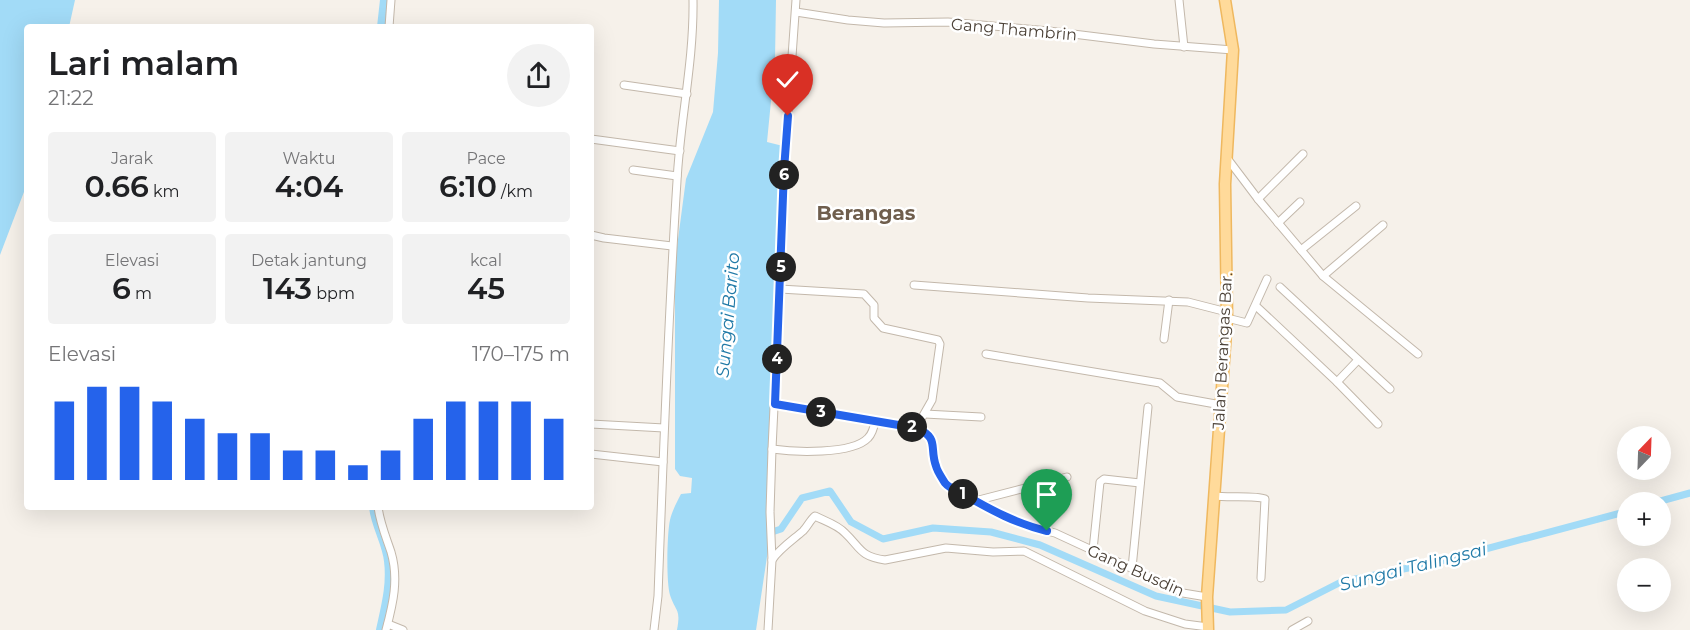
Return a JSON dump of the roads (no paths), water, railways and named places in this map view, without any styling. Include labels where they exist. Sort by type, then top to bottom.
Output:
[{"type":"main road","name":"Jalan Berangas Bar.","points":[[1208,626],[1207,600],[1228,280],[1225,247],[1226,156],[1233,50],[1225,0]]},
{"type":"street","points":[[388,24],[391,0]]},
{"type":"street","points":[[654,630],[658,596],[672,246],[677,176],[687,94],[693,0]]},
{"type":"street","points":[[768,630],[772,558],[770,515],[772,449],[784,170],[796,0]]},
{"type":"street","points":[[1179,0],[1184,47]]},
{"type":"street","name":"Gang Thambrin","points":[[796,12],[848,20],[884,23],[948,22],[1184,47],[1233,50]]},
{"type":"street","points":[[624,85],[687,94]]},
{"type":"street","points":[[594,139],[680,151]]},
{"type":"street","points":[[1258,199],[1303,154]]},
{"type":"street","points":[[1226,156],[1258,199],[1323,276],[1418,354]]},
{"type":"street","points":[[633,170],[677,176]]},
{"type":"street","points":[[1278,223],[1300,202]]},
{"type":"street","points":[[1301,250],[1356,206]]},
{"type":"street","points":[[1323,276],[1383,225]]},
{"type":"street","points":[[594,236],[672,246]]},
{"type":"street","points":[[914,285],[1088,298],[1188,302],[1247,323],[1267,279]]},
{"type":"street","points":[[1280,287],[1390,389]]},
{"type":"street","points":[[775,404],[916,428],[932,400],[940,344],[938,340],[883,328],[874,318],[874,305],[864,294],[780,289]]},
{"type":"street","points":[[1164,339],[1169,300]]},
{"type":"street","points":[[1256,306],[1378,424]]},
{"type":"street","points":[[986,354],[1157,382],[1163,384],[1177,397],[1221,405]]},
{"type":"street","points":[[1337,382],[1358,360]]},
{"type":"street","points":[[1132,568],[1148,407]]},
{"type":"street","points":[[925,414],[981,417]]},
{"type":"street","points":[[772,449],[796,452],[852,446],[868,437],[875,421]]},
{"type":"street","points":[[594,424],[664,428]]},
{"type":"street","name":"Gang Busdin","points":[[916,428],[931,436],[935,466],[946,484],[1024,525],[1055,533],[1176,591],[1207,600]]},
{"type":"street","points":[[594,454],[663,462]]},
{"type":"street","points":[[975,501],[1067,477]]},
{"type":"street","points":[[1093,550],[1100,482],[1104,479],[1140,483]]},
{"type":"street","points":[[1214,496],[1265,499],[1261,578]]},
{"type":"street","points":[[379,510],[396,575],[387,627],[404,630]]},
{"type":"street","points":[[772,558],[789,545],[796,535],[805,530],[815,516],[845,532],[862,553],[876,558],[885,560],[946,548],[993,552],[1024,551],[1145,611],[1185,624],[1208,626]]},
{"type":"street","points":[[1293,630],[1308,621]]},
{"type":"water","points":[[0,0],[75,0],[70,24],[24,24],[24,192],[0,255]]},
{"type":"water","name":"Sungai Barito","points":[[719,0],[776,0],[775,60],[767,142],[783,146],[776,263],[778,300],[774,313],[768,550],[756,630],[677,630],[678,614],[670,595],[668,580],[669,526],[681,494],[691,493],[692,478],[680,476],[675,469],[675,262],[686,179],[713,112],[718,53]]},
{"type":"waterway","points":[[382,24],[385,0]]},
{"type":"waterway","name":"Sungai Talingsai","points":[[766,534],[781,529],[802,498],[830,491],[851,522],[883,539],[933,528],[991,532],[1040,545],[1156,596],[1230,612],[1286,610],[1341,582],[1437,562],[1617,514]]},
{"type":"waterway","name":"Sungai Talingsai","points":[[1671,498],[1690,493]]},
{"type":"waterway","points":[[375,510],[388,554],[390,570],[388,596],[381,630]]},
{"type":"district","name":"Berangas","points":[[866,213]]}]
